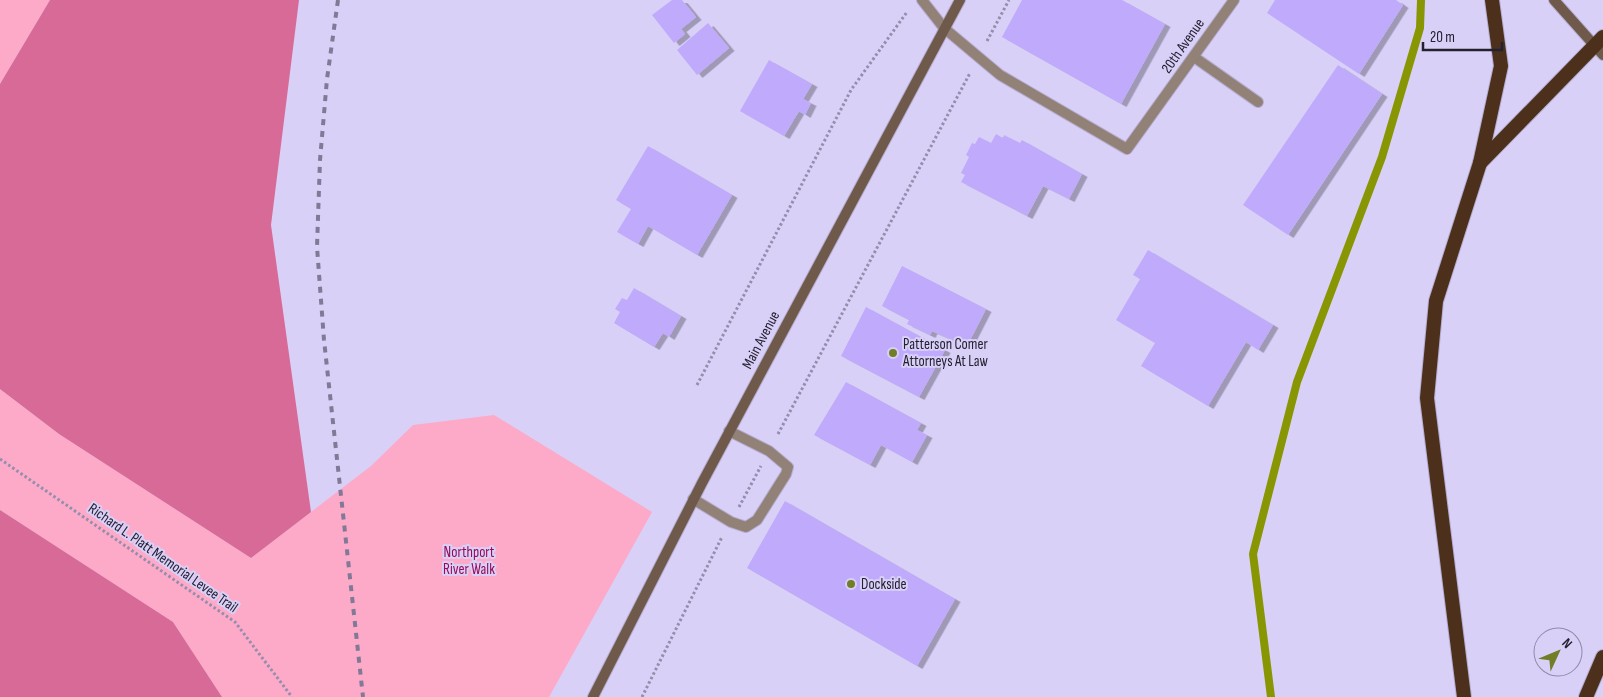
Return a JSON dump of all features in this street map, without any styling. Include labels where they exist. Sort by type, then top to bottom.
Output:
[{"type":"highway","points":[[1464,697],[1427,398],[1436,301],[1480,163],[1500,66],[1492,0]]},
{"type":"highway","points":[[1480,163],[1600,46]]},
{"type":"highway","points":[[1586,697],[1603,656]]},
{"type":"main road","name":"Main Avenue","points":[[593,697],[693,499],[960,0]]},
{"type":"main road","points":[[1554,0],[1600,46]]},
{"type":"street","points":[[922,0],[944,28],[979,57]]},
{"type":"street","name":"20th Avenue","points":[[979,57],[1000,75],[1127,149],[1158,109],[1234,0]]},
{"type":"street","points":[[1194,58],[1258,102]]},
{"type":"street","points":[[693,499],[731,522],[746,527],[757,520],[786,474],[788,467],[769,451],[729,431]]},
{"type":"path","points":[[642,697],[702,573],[1009,0]]},
{"type":"path","points":[[697,385],[851,90],[910,8]]},
{"type":"path","name":"Richard L. Platt Memorial Levee Trail","points":[[0,459],[235,622],[292,697]]},
{"type":"green space","points":[[0,0],[50,0],[0,84]]},
{"type":"green space","name":"Northport River Walk","points":[[0,389],[59,434],[251,558],[371,466],[413,425],[494,415],[652,512],[549,697],[222,697],[173,622],[0,510]]},
{"type":"shaded area","points":[[50,0],[299,0],[271,225],[311,512],[251,558],[59,434],[0,389],[0,84]]},
{"type":"shaded area","points":[[0,510],[173,622],[222,697],[0,697]]},
{"type":"building","points":[[672,0],[682,0],[696,17],[681,29],[685,34],[674,43],[652,15]]},
{"type":"building","points":[[1022,0],[1122,0],[1165,24],[1121,104],[1002,37]]},
{"type":"building","points":[[1275,0],[1396,0],[1403,5],[1359,74],[1267,13]]},
{"type":"building","points":[[708,23],[729,48],[697,75],[677,50]]},
{"type":"building","points":[[769,60],[812,84],[803,99],[811,103],[805,115],[799,111],[784,136],[740,111]]},
{"type":"building","points":[[1338,65],[1382,94],[1288,235],[1243,205]]},
{"type":"building","points":[[996,134],[1003,138],[1004,135],[1020,143],[1022,140],[1082,174],[1069,199],[1043,186],[1027,216],[961,182],[965,175],[961,173],[969,157],[966,155],[972,143],[975,144],[979,137],[991,143]]},
{"type":"building","points":[[648,146],[732,195],[697,255],[648,226],[638,244],[617,232],[631,209],[616,200]]},
{"type":"building","points":[[1148,250],[1273,325],[1258,350],[1246,342],[1208,406],[1141,366],[1155,343],[1116,320],[1140,279],[1133,275]]},
{"type":"building","points":[[902,266],[986,309],[967,346],[932,331],[930,335],[907,324],[909,320],[882,306]]},
{"type":"building","points":[[634,288],[681,316],[669,337],[663,333],[654,347],[614,323],[620,312],[615,309],[622,298],[627,300]]},
{"type":"building","name":"Patterson Comer Attorneys At Law","points":[[866,307],[945,350],[919,397],[841,356]]},
{"type":"building","points":[[846,382],[921,423],[917,430],[927,435],[912,462],[881,445],[870,465],[814,435]]},
{"type":"building","name":"Dockside","points":[[785,501],[955,599],[917,666],[747,568]]},
{"type":"waterway","points":[[1271,697],[1253,554],[1297,382],[1382,157],[1420,28],[1421,0]]},
{"type":"railway","points":[[338,0],[327,79],[320,160],[317,247],[324,340],[363,697]]},
{"type":"place","name":"Patterson Comer Attorneys At Law","points":[[893,353]]},
{"type":"place","name":"Dockside","points":[[851,584]]}]
